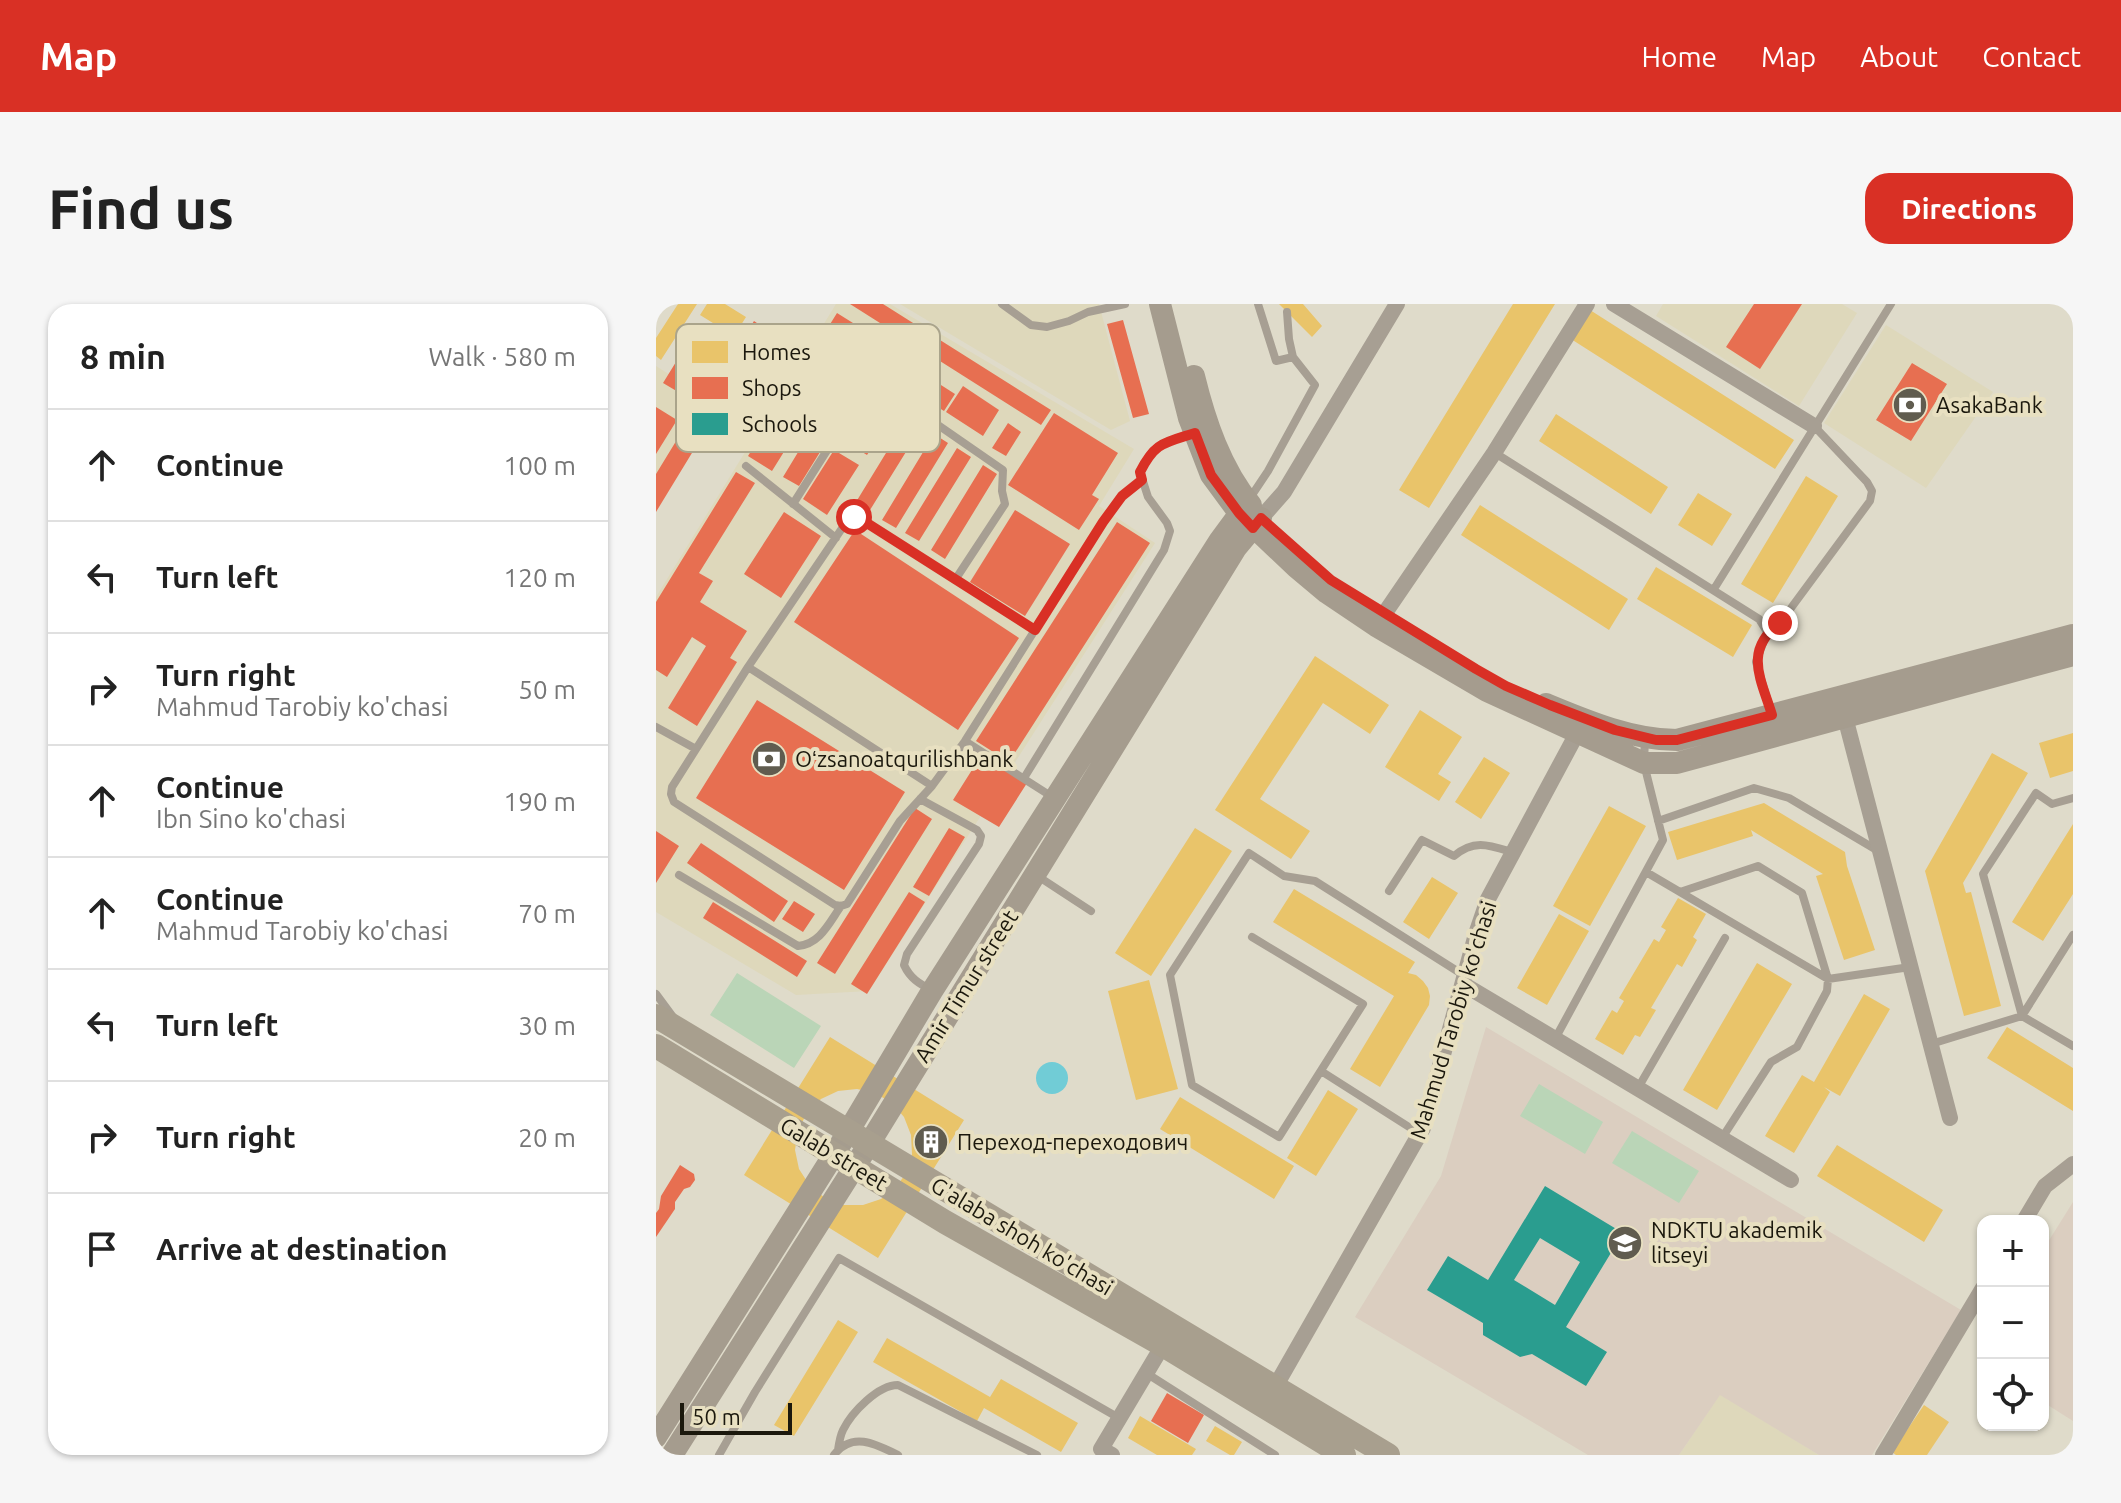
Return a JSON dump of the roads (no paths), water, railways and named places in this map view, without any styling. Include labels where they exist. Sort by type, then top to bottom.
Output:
[{"type":"main road","points":[[1160,304],[1189,418],[1211,475],[1327,593],[1380,620],[1487,691],[1581,726],[1644,763],[1677,763],[2073,655]]},
{"type":"main road","points":[[1176,304],[1210,431],[1250,515]]},
{"type":"main road","name":"Amir Timur street","points":[[858,1138],[932,991],[1220,540],[1250,515]]},
{"type":"main road","name":"Amir Timur street","points":[[672,1455],[858,1138],[1035,875],[1236,548],[1250,515]]},
{"type":"main road","points":[[1581,726],[1656,740],[1677,740],[2073,635]]},
{"type":"main road","name":"G'alaba shoh ko'chasi","points":[[656,1016],[1388,1455]]},
{"type":"main road","name":"Galab street","points":[[656,1046],[945,1222],[1163,1345],[1314,1448],[1344,1455]]},
{"type":"main road","name":"Amir Timur street","points":[[656,1437],[845,1160]]},
{"type":"street","points":[[1250,515],[1284,492],[1397,304]]},
{"type":"street","points":[[1380,620],[1494,453],[1587,304]]},
{"type":"street","points":[[1614,304],[1814,426]]},
{"type":"street","points":[[1845,717],[1950,1118]]},
{"type":"street","name":"Mahmud Tarobiy ko'chasi","points":[[1275,1387],[1420,1134],[1488,899],[1581,726]]},
{"type":"street","points":[[1464,980],[1554,1039],[1791,1180]]},
{"type":"street","points":[[2028,1215],[2045,1186],[2073,1164]]},
{"type":"street","points":[[1883,1455],[1977,1298]]},
{"type":"street","points":[[1103,1453],[1119,1418],[1163,1345]]},
{"type":"lane","points":[[1002,304],[1031,325],[1047,327],[1088,312],[1125,304]]},
{"type":"lane","points":[[1258,304],[1276,361],[1293,357]]},
{"type":"lane","points":[[1714,589],[1891,304]]},
{"type":"lane","points":[[1250,515],[1268,471],[1315,385],[1293,357],[1287,312]]},
{"type":"lane","points":[[940,426],[1003,470],[1005,504],[955,580]]},
{"type":"lane","points":[[1772,715],[1756,662],[1767,632],[1780,623],[1870,501],[1872,491],[1814,426]]},
{"type":"lane","points":[[1024,778],[1164,550],[1170,531],[1148,497],[1140,472],[1149,454],[1158,445],[1195,433]]},
{"type":"lane","points":[[793,504],[826,452]]},
{"type":"lane","points":[[1494,453],[1714,589],[1759,619],[1767,632]]},
{"type":"lane","points":[[746,466],[836,538]]},
{"type":"lane","points":[[1035,630],[859,518],[849,518],[748,667],[672,787],[674,802],[835,905],[847,904],[900,821],[932,786],[965,741],[1035,630],[1103,522],[1122,496],[1142,480]]},
{"type":"lane","points":[[748,667],[932,786]]},
{"type":"lane","points":[[656,727],[696,749]]},
{"type":"lane","points":[[1554,1039],[1663,840],[1644,763],[1645,737]]},
{"type":"lane","points":[[965,741],[1055,798]]},
{"type":"lane","points":[[1658,821],[1754,788],[1789,798],[1880,852]]},
{"type":"lane","points":[[2073,798],[2052,804],[2036,793],[1983,874],[2022,1016],[2073,1046]]},
{"type":"lane","points":[[920,799],[977,830],[981,836],[979,844],[907,954],[904,965],[908,974],[919,985],[932,991]]},
{"type":"lane","points":[[1389,891],[1422,840],[1454,856],[1464,847],[1485,844],[1512,852]]},
{"type":"lane","points":[[1252,937],[1363,1004],[1279,1137],[1192,1085],[1170,975],[1249,853],[1284,876],[1315,881],[1464,980]]},
{"type":"lane","points":[[1680,892],[1758,866],[1802,893],[1828,979],[1827,991],[1797,1047],[1771,1062],[1721,1139]]},
{"type":"lane","points":[[1646,872],[1828,979],[1910,967]]},
{"type":"lane","points":[[679,875],[798,946],[809,945],[819,938],[841,906]]},
{"type":"lane","points":[[1035,875],[1091,911]]},
{"type":"lane","points":[[1931,1044],[2022,1016],[2073,935]]},
{"type":"lane","points":[[1637,1089],[1725,938]]},
{"type":"lane","points":[[656,994],[685,1034]]},
{"type":"lane","points":[[1321,1071],[1420,1134]]},
{"type":"lane","points":[[719,1455],[839,1258],[1119,1418]]},
{"type":"lane","points":[[1146,1373],[1275,1455]]},
{"type":"lane","points":[[836,1452],[842,1432],[852,1416],[889,1385],[898,1385],[1037,1455]]},
{"type":"lane","points":[[836,1452],[852,1441],[869,1441],[898,1455]]},
{"type":"water","points":[[1052,1062],[1063,1067],[1068,1078],[1063,1089],[1052,1094],[1041,1089],[1036,1078],[1041,1067]]},
{"type":"place","name":"AsakaBank","points":[[1910,405]]},
{"type":"place","name":"Oʻzsanoatqurilishbank","points":[[769,759]]},
{"type":"place","name":"Переход-переходович","points":[[931,1142]]},
{"type":"place","name":"NDKTU akademik litseyi","points":[[1625,1243]]}]
